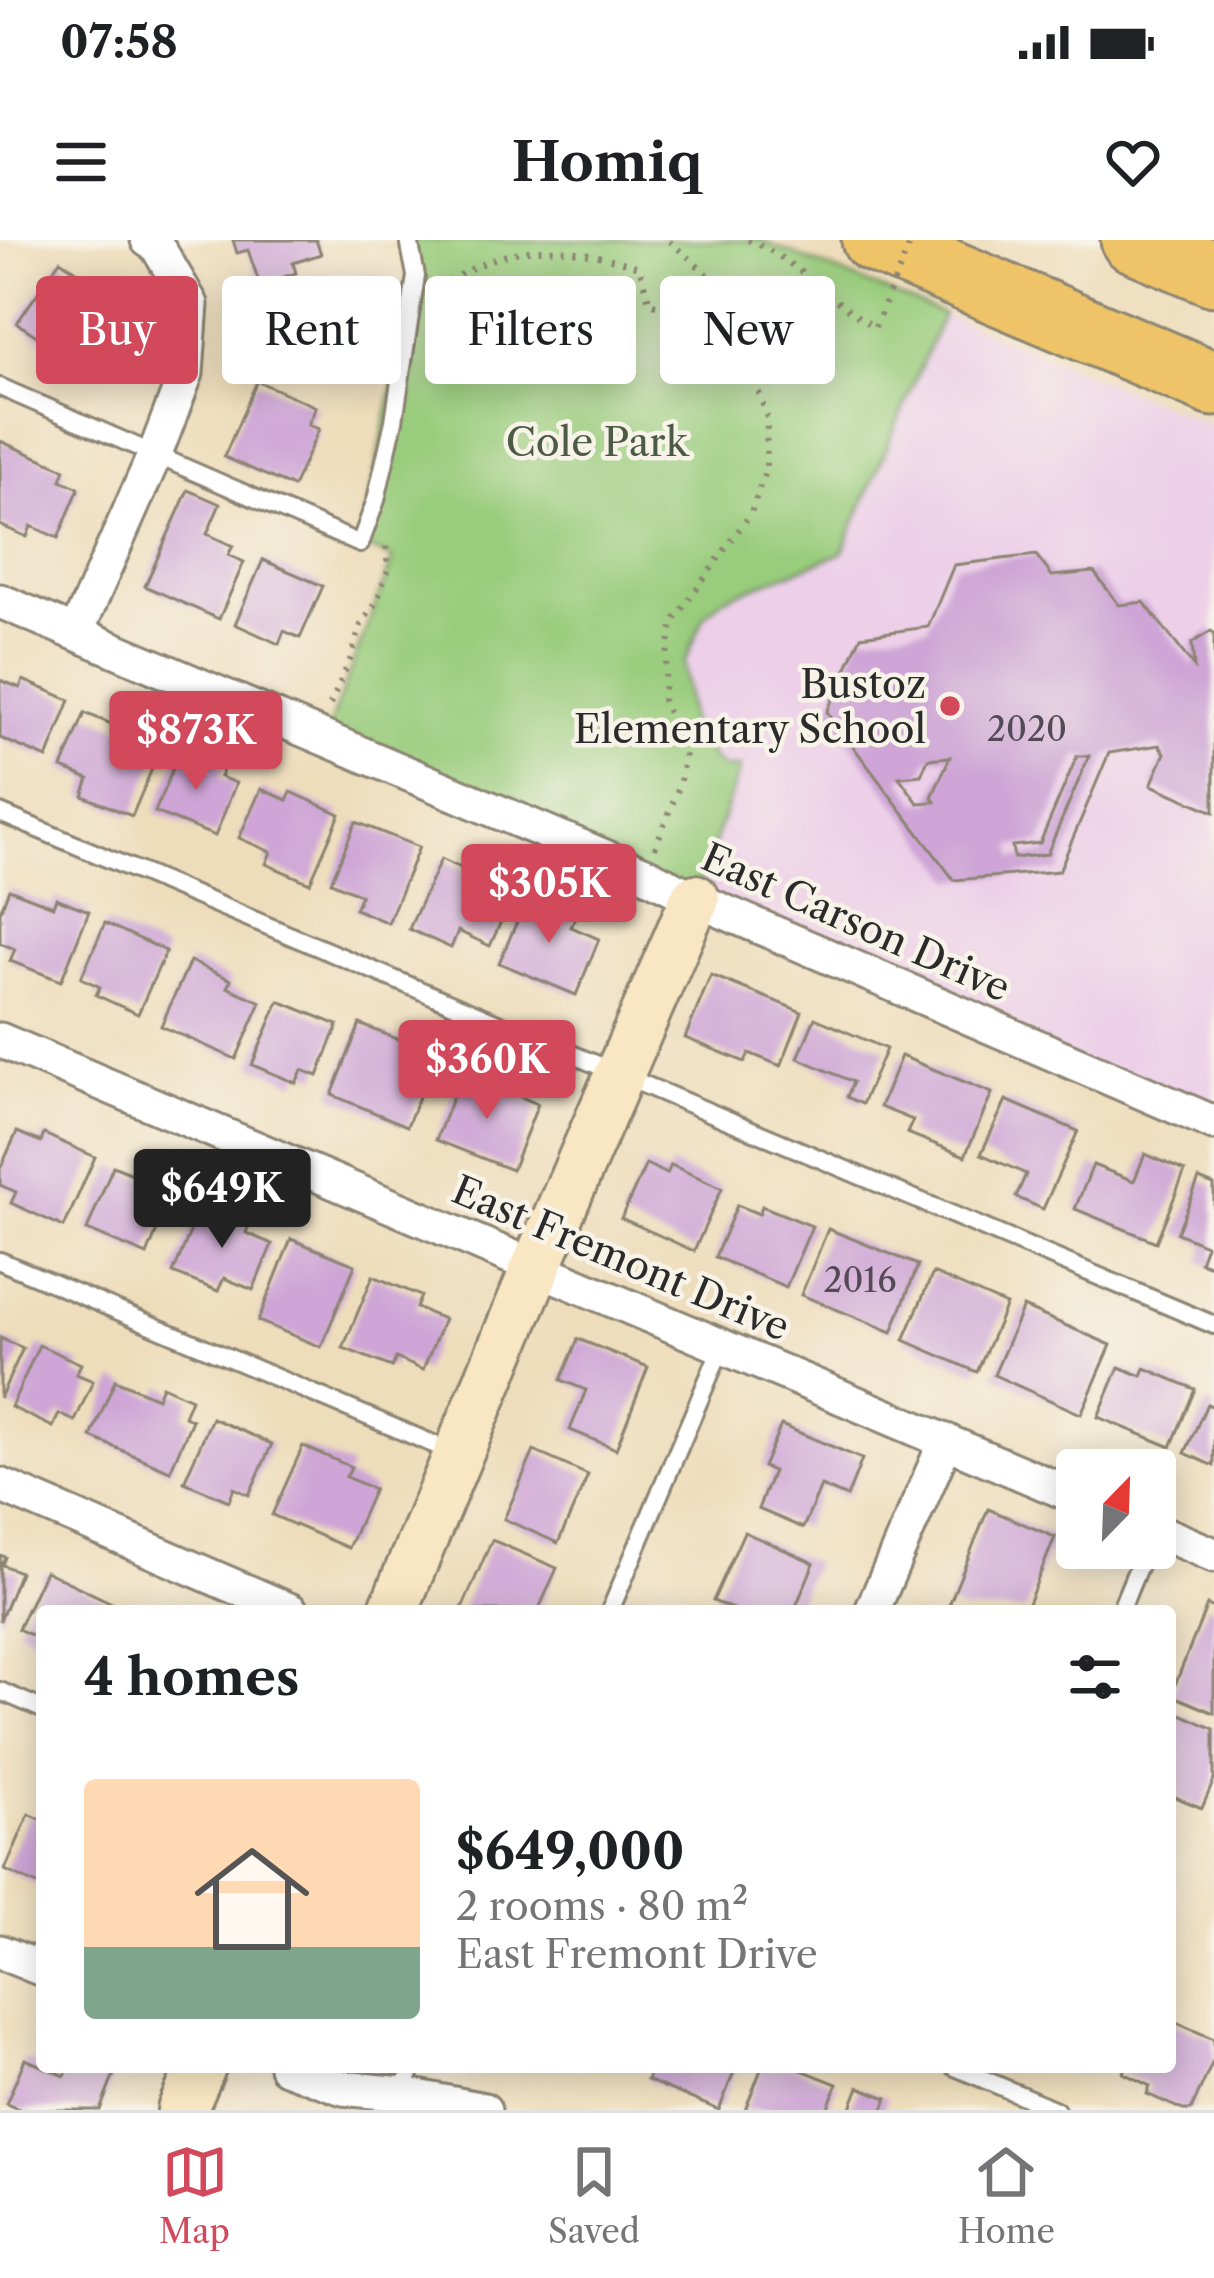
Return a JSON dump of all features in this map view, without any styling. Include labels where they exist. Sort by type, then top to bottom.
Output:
[{"type":"highway","points":[[874,240],[1214,384]]},
{"type":"highway","points":[[1133,240],[1214,274]]},
{"type":"street","points":[[76,633],[186,373],[191,304],[157,246],[148,240]]},
{"type":"street","name":"East Carson Drive","points":[[0,601],[645,874],[1214,1123]]},
{"type":"street","points":[[396,1605],[695,899]]},
{"type":"street","name":"East Fremont Drive","points":[[0,1040],[1056,1488]]},
{"type":"street","points":[[875,1605],[946,1441]]},
{"type":"street","points":[[0,1485],[278,1605]]},
{"type":"street","points":[[1176,1539],[1214,1555]]},
{"type":"street","points":[[0,1952],[36,1967]]},
{"type":"street","points":[[182,2110],[198,2073]]},
{"type":"street","points":[[302,2073],[343,2088],[403,2090],[484,2110]]},
{"type":"lane","points":[[0,387],[360,544],[376,500],[403,365],[416,276],[409,240]]},
{"type":"lane","points":[[0,813],[1214,1325]]},
{"type":"lane","points":[[0,1261],[459,1455]]},
{"type":"lane","points":[[613,1605],[722,1346]]},
{"type":"lane","points":[[1122,1605],[1137,1569]]},
{"type":"lane","points":[[0,1691],[36,1706]]},
{"type":"lane","points":[[969,2073],[1056,2110]]},
{"type":"path","points":[[668,240],[708,276]]},
{"type":"path","points":[[748,240],[796,268],[849,313],[875,327],[912,240]]},
{"type":"path","points":[[454,276],[524,246],[560,245],[639,268],[650,304],[660,306]]},
{"type":"path","points":[[645,874],[679,787],[685,753],[663,701],[673,622],[751,513],[766,468],[767,418],[756,384]]},
{"type":"path","points":[[330,705],[388,570],[386,538]]},
{"type":"shaded area","name":"Bustoz Elementary School","points":[[943,314],[1214,426],[1214,1123],[695,899],[738,767],[727,769],[714,761],[690,721],[682,692],[684,664],[705,615],[724,598],[842,553]]},
{"type":"green space","name":"Cole Park","points":[[409,240],[759,240],[943,314],[842,553],[724,598],[705,615],[684,664],[690,721],[714,761],[727,769],[740,767],[695,899],[325,736],[393,559],[360,544],[393,384],[401,384],[401,348],[416,276]]},
{"type":"building","points":[[233,240],[316,240],[321,254],[293,263],[296,273],[257,276],[248,250],[237,253]]},
{"type":"building","points":[[60,260],[84,276],[49,276]]},
{"type":"building","points":[[36,295],[36,336],[17,323]]},
{"type":"building","points":[[256,384],[316,407],[308,425],[319,429],[293,487],[224,457]]},
{"type":"building","points":[[0,441],[65,469],[61,480],[79,488],[58,538],[31,526],[27,537],[0,525]]},
{"type":"building","points":[[188,490],[220,504],[207,534],[233,546],[228,555],[244,562],[219,619],[145,586]]},
{"type":"building","points":[[1036,555],[1052,576],[1094,572],[1119,605],[1144,602],[1194,667],[1192,643],[1214,633],[1214,812],[1151,785],[1165,753],[1159,745],[1109,753],[1059,871],[954,880],[827,712],[861,636],[928,627],[954,565]],"holes":[[[1077,756],[1089,756],[1047,854],[1014,858],[1012,846],[1040,843]],[[950,757],[932,797],[935,802],[918,803],[899,777],[921,775],[928,759]]]},
{"type":"building","points":[[263,560],[323,586],[300,638],[284,631],[279,644],[235,624]]},
{"type":"building","points":[[0,680],[20,688],[23,680],[70,700],[47,758],[0,738]]},
{"type":"building","points":[[85,713],[162,745],[132,816],[83,796],[89,779],[62,768]]},
{"type":"building","points":[[181,748],[225,765],[220,777],[236,783],[215,836],[155,812]]},
{"type":"building","points":[[261,789],[287,800],[291,792],[340,814],[310,883],[266,864],[271,852],[239,838]]},
{"type":"building","points":[[356,822],[419,847],[388,923],[355,909],[361,895],[331,882]]},
{"type":"building","points":[[441,859],[514,892],[490,946],[458,931],[451,948],[409,929]]},
{"type":"building","points":[[9,889],[53,906],[56,898],[89,911],[61,981],[10,961],[15,949],[0,943],[0,912]]},
{"type":"building","points":[[529,894],[576,915],[571,927],[599,939],[576,995],[499,963]]},
{"type":"building","points":[[105,923],[166,951],[138,1014],[96,995],[100,987],[81,978]]},
{"type":"building","points":[[190,961],[231,980],[227,987],[261,1002],[236,1059],[161,1026]]},
{"type":"building","points":[[711,975],[802,1012],[781,1066],[749,1053],[745,1062],[685,1038]]},
{"type":"building","points":[[279,1001],[338,1025],[318,1076],[302,1070],[296,1083],[252,1065]]},
{"type":"building","points":[[815,1018],[886,1049],[862,1104],[847,1097],[853,1082],[798,1058]]},
{"type":"building","points":[[360,1024],[436,1055],[407,1126],[332,1095]]},
{"type":"building","points":[[901,1056],[992,1093],[965,1156],[907,1133],[913,1120],[880,1107]]},
{"type":"building","points":[[462,1073],[538,1104],[512,1170],[436,1140]]},
{"type":"building","points":[[1006,1100],[1078,1131],[1043,1209],[1016,1197],[1026,1174],[981,1154]]},
{"type":"building","points":[[17,1132],[41,1142],[44,1134],[95,1157],[64,1227],[11,1203],[16,1192],[0,1185],[0,1169]]},
{"type":"building","points":[[1145,1154],[1185,1171],[1156,1242],[1075,1209],[1093,1165],[1134,1181]]},
{"type":"building","points":[[646,1164],[667,1174],[671,1165],[722,1188],[694,1251],[621,1218]]},
{"type":"building","points":[[113,1166],[157,1184],[152,1196],[168,1203],[147,1255],[87,1230]]},
{"type":"building","points":[[1199,1179],[1214,1185],[1214,1267],[1200,1262],[1206,1245],[1177,1233]]},
{"type":"building","points":[[202,1203],[250,1222],[246,1233],[272,1244],[253,1290],[224,1278],[218,1291],[173,1273]]},
{"type":"building","points":[[737,1205],[759,1214],[762,1206],[812,1226],[786,1287],[715,1257]]},
{"type":"building","points":[[828,1229],[918,1265],[892,1332],[801,1295]]},
{"type":"building","points":[[291,1239],[355,1265],[321,1347],[258,1321]]},
{"type":"building","points":[[933,1273],[1006,1305],[977,1372],[904,1340]]},
{"type":"building","points":[[373,1276],[421,1296],[416,1308],[444,1319],[423,1370],[396,1358],[392,1367],[343,1348]]},
{"type":"building","points":[[1023,1307],[1111,1345],[1081,1414],[994,1375]]},
{"type":"building","points":[[0,1338],[23,1348],[0,1398]]},
{"type":"building","points":[[578,1339],[648,1367],[616,1449],[570,1430],[586,1390],[561,1380]]},
{"type":"building","points":[[39,1345],[81,1364],[76,1374],[93,1381],[75,1421],[59,1414],[53,1427],[11,1407]]},
{"type":"building","points":[[1119,1367],[1142,1376],[1145,1368],[1195,1389],[1171,1447],[1098,1417]]},
{"type":"building","points":[[115,1380],[157,1398],[162,1386],[191,1399],[184,1416],[192,1420],[170,1471],[91,1437]]},
{"type":"building","points":[[1207,1404],[1214,1407],[1214,1466],[1185,1453]]},
{"type":"building","points":[[212,1418],[272,1444],[249,1495],[234,1488],[229,1501],[184,1482]]},
{"type":"building","points":[[781,1425],[862,1459],[847,1497],[821,1486],[803,1528],[758,1509],[773,1471],[763,1467]]},
{"type":"building","points":[[303,1446],[351,1467],[346,1477],[374,1489],[348,1548],[272,1515]]},
{"type":"building","points":[[534,1451],[588,1475],[558,1543],[504,1519]]},
{"type":"building","points":[[988,1509],[1055,1537],[1027,1605],[949,1605]]},
{"type":"building","points":[[744,1532],[814,1563],[796,1605],[713,1601]]},
{"type":"building","points":[[492,1540],[557,1568],[541,1605],[464,1605]]},
{"type":"building","points":[[0,1555],[5,1557],[2,1565],[20,1572],[0,1621]]},
{"type":"building","points":[[45,1571],[116,1605],[36,1605],[36,1637],[18,1629]]},
{"type":"building","points":[[1207,1605],[1214,1608],[1214,1713],[1176,1697],[1176,1682]]},
{"type":"building","points":[[1176,1712],[1214,1729],[1214,1780],[1202,1808],[1176,1797]]},
{"type":"building","points":[[29,1814],[36,1817],[36,1884],[5,1870]]},
{"type":"building","points":[[1176,2023],[1214,2039],[1214,2059],[1191,2110],[1147,2094],[1150,2086],[1123,2073],[1176,2073]]},
{"type":"building","points":[[25,2059],[36,2064],[36,2073],[115,2073],[100,2110],[21,2110],[6,2104]]},
{"type":"building","points":[[650,2073],[734,2073],[719,2110],[647,2080]]},
{"type":"building","points":[[760,2073],[809,2073],[837,2084],[827,2110],[745,2110]]},
{"type":"building","points":[[859,2087],[887,2098],[883,2110],[850,2110]]},
{"type":"place","name":"Bustoz Elementary School","points":[[950,706]]}]
